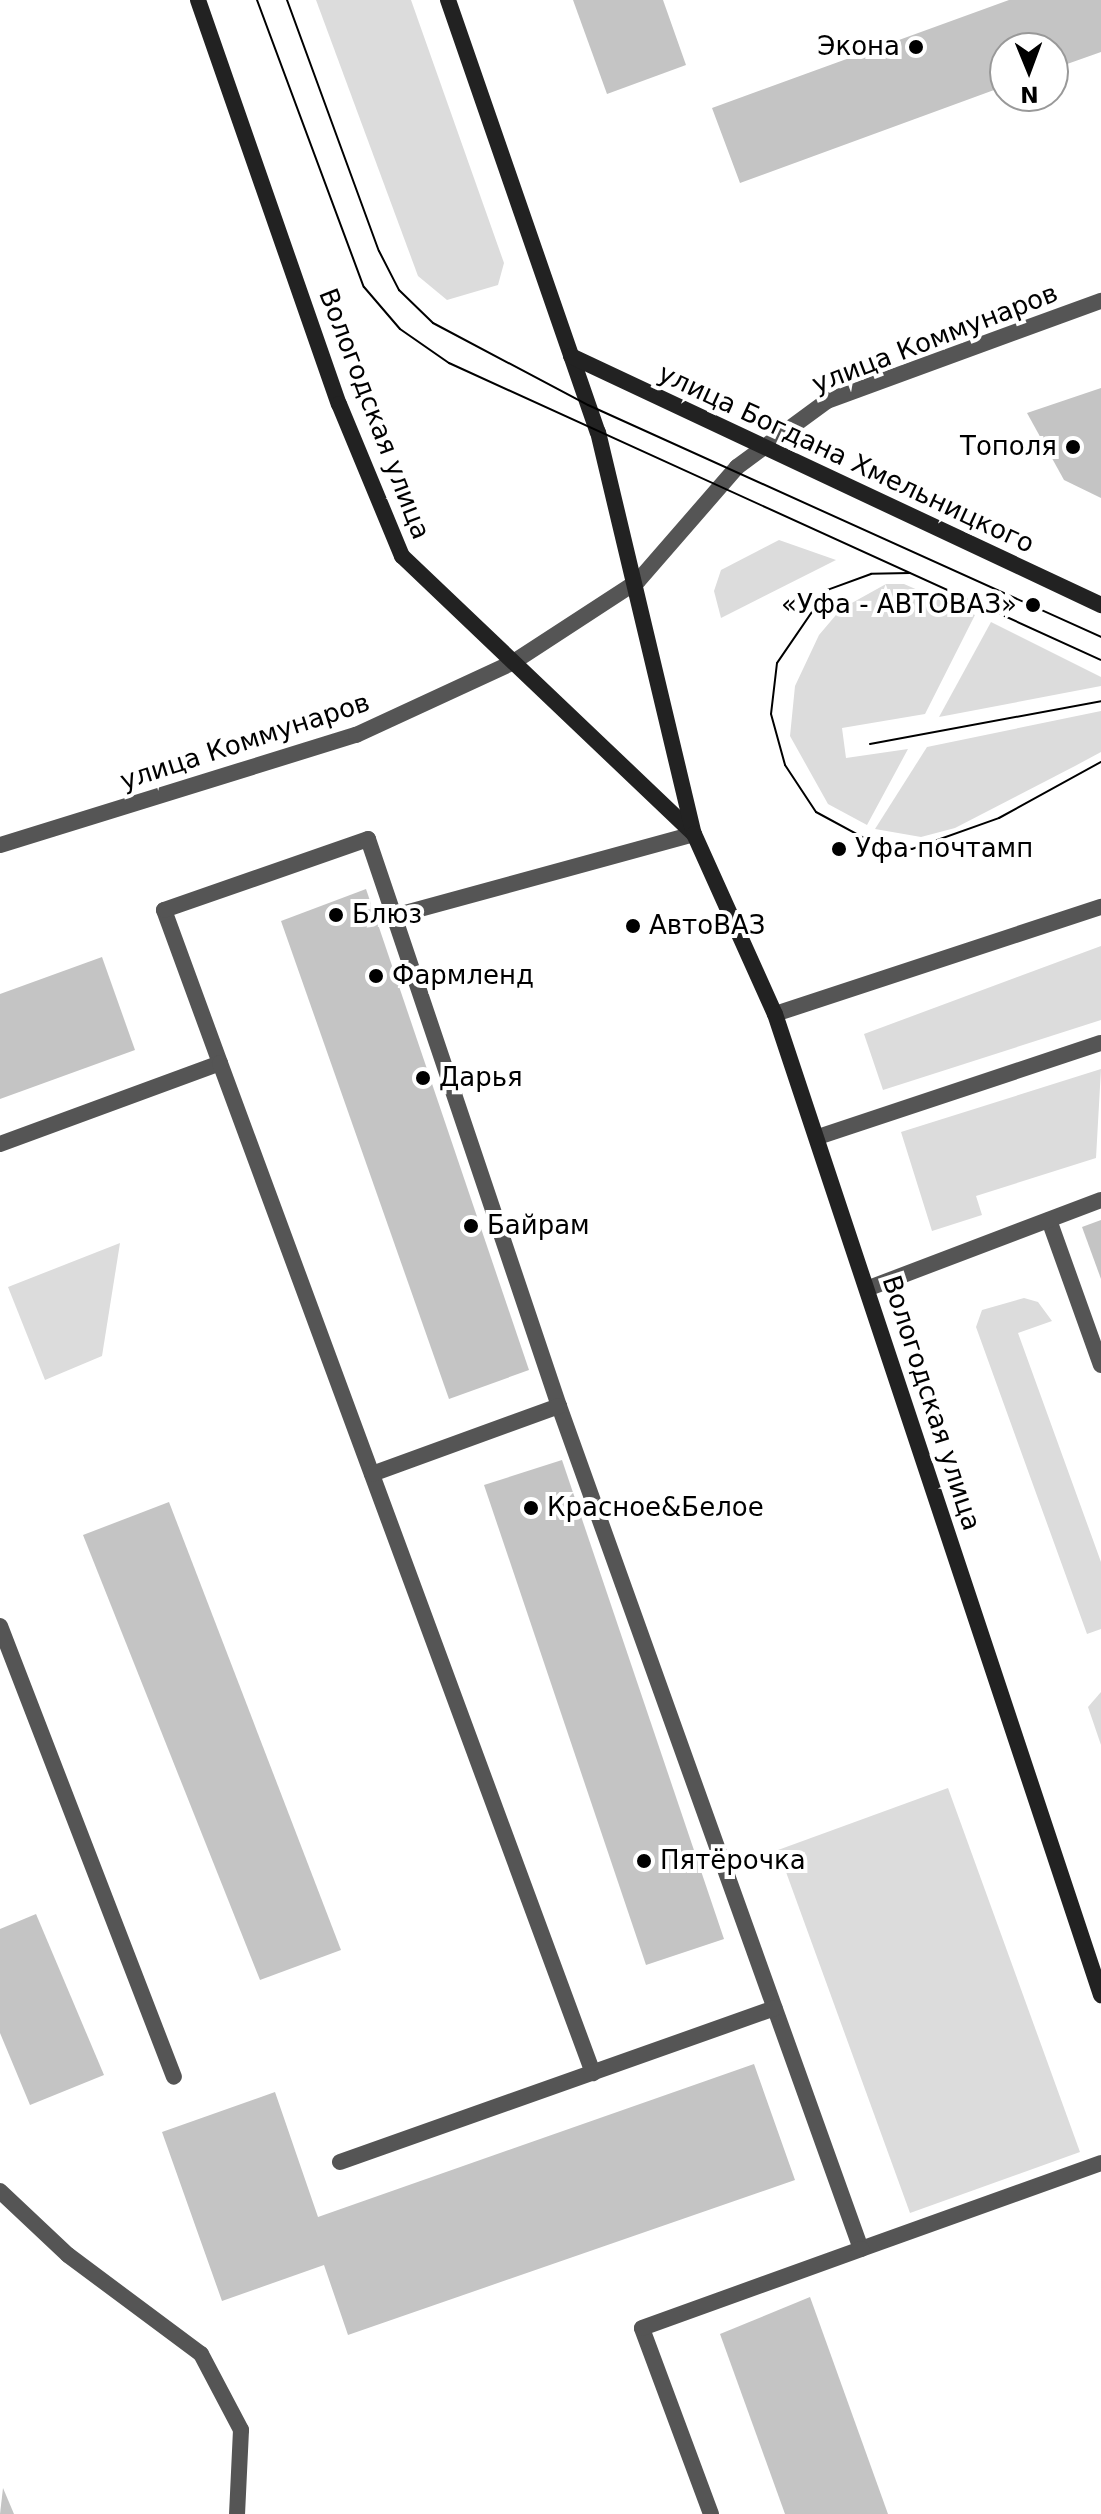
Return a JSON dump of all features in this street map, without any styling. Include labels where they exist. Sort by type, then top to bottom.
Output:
[{"type":"main road","name":"Вологодская улица","points":[[198,0],[339,404],[402,556],[694,834]]},
{"type":"main road","name":"Вологодская улица","points":[[448,0],[571,356],[638,581],[694,834],[775,1014],[869,1288],[1101,1995]]},
{"type":"main road","name":"улица Богдана Хмельницкого","points":[[571,356],[759,447],[1101,605]]},
{"type":"street","name":"улица Коммунаров","points":[[0,845],[356,735],[512,663],[638,581],[759,447],[827,401],[1101,301]]},
{"type":"street","points":[[394,916],[694,834]]},
{"type":"street","points":[[593,2073],[164,910],[368,839],[559,1406],[861,2249]]},
{"type":"street","points":[[775,1014],[1101,907]]},
{"type":"street","points":[[818,1137],[1101,1043]]},
{"type":"street","points":[[0,1144],[220,1063]]},
{"type":"street","points":[[869,1288],[1101,1200]]},
{"type":"street","points":[[1049,1220],[1101,1365]]},
{"type":"street","points":[[372,1474],[559,1406]]},
{"type":"street","points":[[0,1626],[174,2077]]},
{"type":"street","points":[[340,2162],[775,2008]]},
{"type":"street","points":[[711,2514],[642,2328],[1101,2163]]},
{"type":"street","points":[[0,2191],[68,2255],[201,2354],[241,2430],[237,2514]]},
{"type":"shaded area","points":[[316,0],[411,0],[504,263],[498,285],[447,300],[418,276]]},
{"type":"shaded area","points":[[779,540],[836,560],[721,618],[714,591],[721,570]]},
{"type":"shaded area","points":[[886,584],[904,584],[975,615],[925,714],[842,728],[846,758],[908,749],[867,825],[828,804],[790,736],[795,686],[819,635],[841,609]]},
{"type":"shaded area","points":[[991,622],[1101,677],[1101,686],[939,717]]},
{"type":"shaded area","points":[[1101,711],[1101,752],[1075,766],[955,828],[921,837],[875,829],[927,747]]},
{"type":"shaded area","points":[[1101,946],[1101,1020],[883,1090],[864,1034]]},
{"type":"shaded area","points":[[1101,1069],[1096,1158],[976,1196],[982,1215],[932,1231],[901,1132]]},
{"type":"shaded area","points":[[120,1243],[102,1356],[45,1380],[8,1287]]},
{"type":"shaded area","points":[[1024,1298],[1038,1302],[1052,1321],[1018,1333],[1101,1562],[1101,1629],[1087,1634],[976,1327],[982,1310]]},
{"type":"shaded area","points":[[1101,1692],[1101,1745],[1088,1707]]},
{"type":"shaded area","points":[[948,1788],[1080,2152],[910,2213],[778,1850]]},
{"type":"building","points":[[573,0],[663,0],[686,65],[607,94]]},
{"type":"building","points":[[1009,0],[1101,0],[1101,52],[1069,63],[1069,32],[989,32],[989,92],[740,183],[712,108]]},
{"type":"building","name":"Тополя","points":[[1101,388],[1101,498],[1064,480],[1027,413]]},
{"type":"building","points":[[366,889],[529,1370],[449,1399],[281,921]]},
{"type":"building","points":[[102,957],[135,1050],[0,1099],[0,994]]},
{"type":"building","points":[[1101,1220],[1101,1279],[1082,1227]]},
{"type":"building","points":[[562,1460],[724,1939],[646,1965],[484,1485]]},
{"type":"building","points":[[169,1502],[341,1950],[260,1980],[83,1535]]},
{"type":"building","points":[[36,1914],[104,2075],[30,2105],[0,2033],[0,1929]]},
{"type":"building","points":[[754,2064],[795,2180],[348,2335],[324,2265],[222,2301],[162,2132],[275,2092],[318,2217]]},
{"type":"building","points":[[810,2297],[888,2514],[785,2514],[720,2334]]},
{"type":"building","points":[[3,2488],[14,2514],[0,2514]]},
{"type":"tram line","points":[[257,0],[364,287],[400,329],[449,363],[1101,660]]},
{"type":"tram line","points":[[287,0],[379,251],[399,290],[433,323],[588,405],[1101,637]]},
{"type":"tram line","points":[[910,573],[871,574],[827,590],[777,663],[771,714],[785,765],[816,812],[866,839],[912,849],[999,818],[1101,762]]},
{"type":"tram line","points":[[870,744],[1101,701]]},
{"type":"place","name":"Экона","points":[[916,47]]},
{"type":"place","name":"Тополя","points":[[1073,447]]},
{"type":"place","name":"«Уфа - АВТОВАЗ»","points":[[1033,605]]},
{"type":"place","name":"Уфа почтамп","points":[[839,849]]},
{"type":"place","name":"Блюз","points":[[336,915]]},
{"type":"place","name":"АвтоВАЗ","points":[[633,926]]},
{"type":"place","name":"Фармленд","points":[[376,976]]},
{"type":"place","name":"Дарья","points":[[423,1078]]},
{"type":"place","name":"Байрам","points":[[471,1226]]},
{"type":"place","name":"Красное&Белое","points":[[531,1508]]},
{"type":"place","name":"Пятёрочка","points":[[644,1861]]}]
